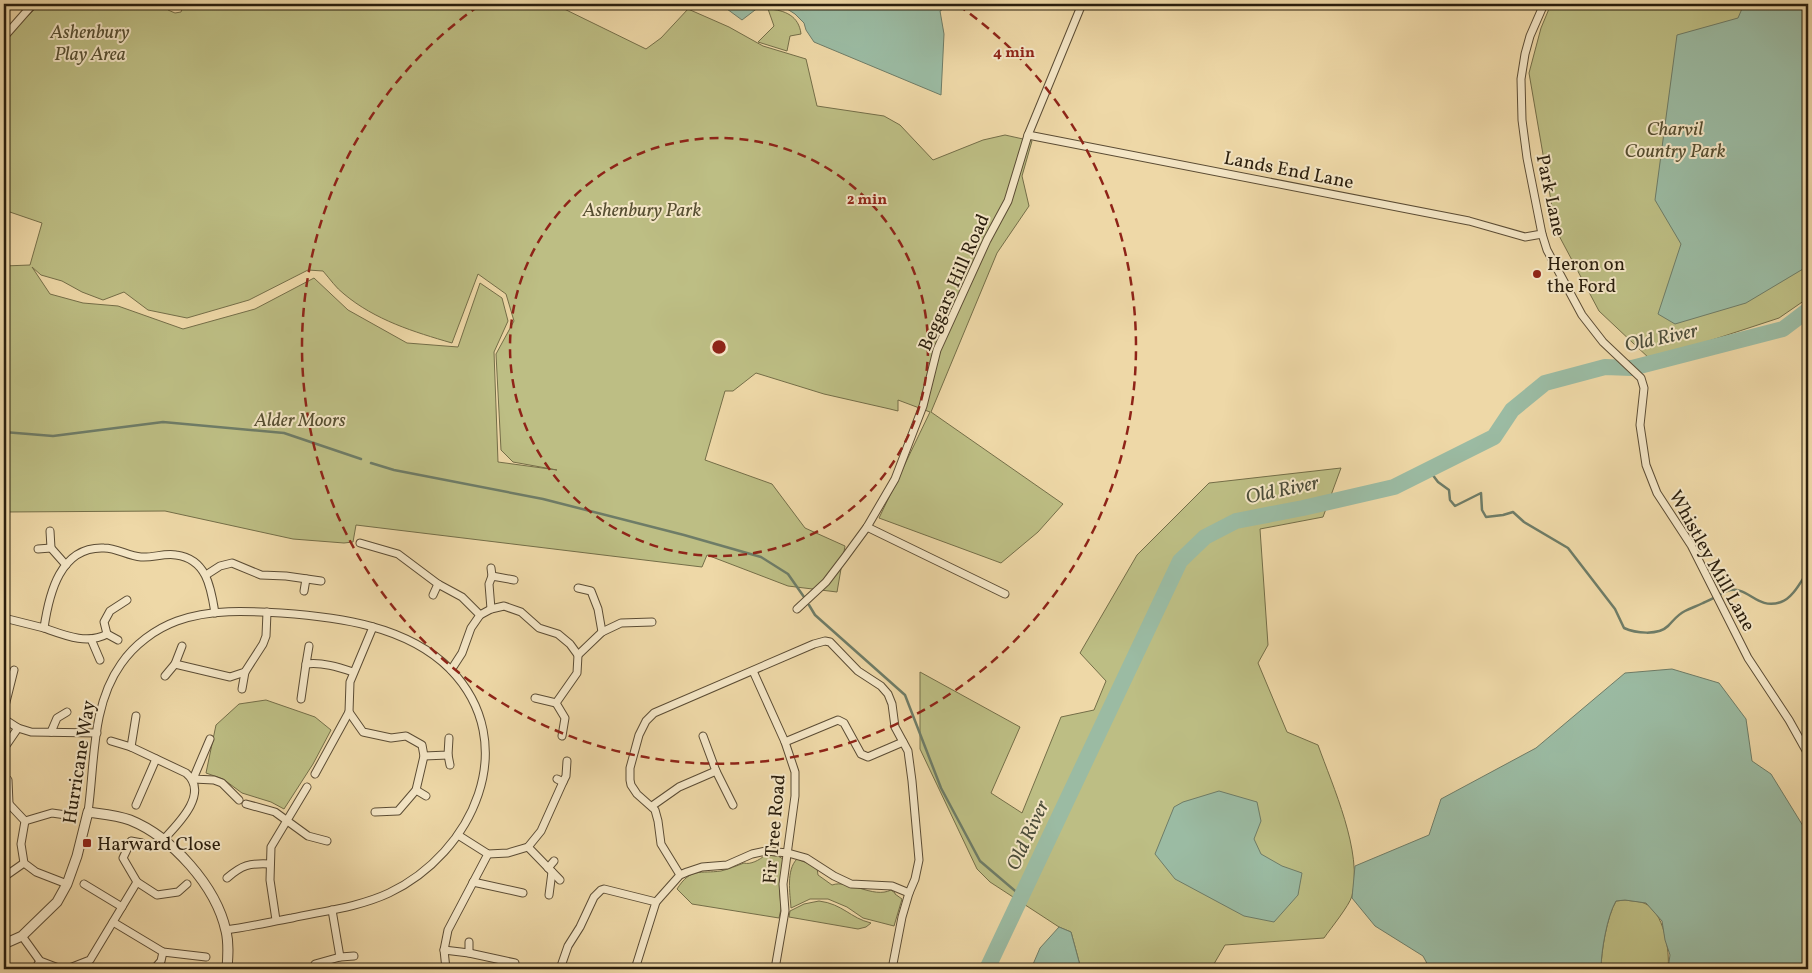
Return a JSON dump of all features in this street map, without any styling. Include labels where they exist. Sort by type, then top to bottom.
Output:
[{"type":"street","points":[[4,37],[33,4]]},
{"type":"street","name":"Beggars Hill Road","points":[[797,609],[826,582],[867,527],[895,478],[923,406],[937,350],[987,240],[1008,201],[1028,135],[1082,4]]},
{"type":"street","name":"Park Lane","points":[[1544,4],[1530,36],[1521,79],[1522,120],[1527,158],[1542,234],[1547,250],[1582,315],[1603,342],[1632,368]]},
{"type":"street","name":"Lands End Lane","points":[[1028,135],[1309,189],[1469,222],[1525,237],[1542,234]]},
{"type":"street","name":"Whistley Mill Lane","points":[[1632,368],[1641,378],[1644,388],[1640,425],[1646,465],[1658,493],[1690,545],[1753,667],[1768,686],[1808,754]]},
{"type":"street","points":[[867,527],[1005,594]]},
{"type":"street","points":[[50,531],[51,548],[66,565]]},
{"type":"street","points":[[360,543],[398,554],[438,584],[462,597],[480,615]]},
{"type":"street","points":[[38,549],[51,548]]},
{"type":"street","points":[[44,628],[56,579],[66,565],[77,555],[86,551],[108,548],[141,557],[180,556],[195,563],[206,575],[211,588],[215,613]]},
{"type":"street","points":[[206,575],[220,566],[232,563],[261,574],[321,581]]},
{"type":"street","points":[[490,568],[492,576],[489,584],[491,609]]},
{"type":"street","points":[[492,576],[514,580]]},
{"type":"street","points":[[304,591],[306,579]]},
{"type":"street","points":[[433,595],[438,584]]},
{"type":"street","points":[[578,588],[591,591],[598,609],[602,632]]},
{"type":"street","points":[[107,634],[104,622],[110,611],[127,600]]},
{"type":"street","points":[[451,670],[462,653],[471,628],[480,615],[491,609],[504,606],[521,612],[539,628],[558,634],[570,644],[578,655],[577,673],[556,702]]},
{"type":"street","name":"Hurricane Way","points":[[4,944],[22,936],[57,902],[67,884],[78,856],[88,812],[97,733],[105,692],[121,664],[131,652],[148,637],[165,626],[182,620],[215,613],[254,611],[336,619],[373,627],[414,643],[451,670],[464,686],[474,703],[480,719],[485,743],[485,767],[482,786],[475,806],[458,835],[432,864],[396,889],[369,900],[332,910],[226,930]]},
{"type":"street","points":[[242,689],[245,672],[264,644],[267,612]]},
{"type":"street","points":[[4,618],[81,639],[91,639],[107,634],[118,640]]},
{"type":"street","points":[[578,655],[602,632],[622,623],[652,622]]},
{"type":"street","points":[[315,774],[348,712],[350,682],[372,634],[373,627]]},
{"type":"street","points":[[91,639],[100,660]]},
{"type":"street","points":[[680,875],[661,844],[657,815],[652,806],[641,798],[631,785],[629,774],[639,735],[646,721],[654,713],[814,644],[825,641],[830,642],[858,671],[881,686],[888,694],[892,704],[893,721],[908,751],[910,761],[918,855],[915,879],[902,917],[892,969]]},
{"type":"street","points":[[165,676],[175,664],[182,646]]},
{"type":"street","points":[[301,699],[309,646]]},
{"type":"street","points":[[306,664],[314,663],[335,666],[353,672]]},
{"type":"street","points":[[175,664],[230,676],[245,672]]},
{"type":"street","name":"Fir Tree Road","points":[[753,671],[794,765],[796,781],[783,884],[785,911],[775,969]]},
{"type":"street","points":[[4,674],[13,673],[4,710]]},
{"type":"street","points":[[535,698],[556,702],[565,718],[562,736]]},
{"type":"street","points":[[51,732],[57,718],[67,712]]},
{"type":"street","points":[[348,712],[363,732],[391,738],[406,736],[422,745],[424,756],[416,790],[398,811],[374,812]]},
{"type":"street","points":[[131,747],[136,716]]},
{"type":"street","points":[[4,719],[18,728],[32,732],[97,733]]},
{"type":"street","points":[[785,742],[838,720],[844,723],[864,757],[903,742]]},
{"type":"street","points":[[4,757],[5,747],[18,728]]},
{"type":"street","points":[[703,736],[716,771],[733,805]]},
{"type":"street","points":[[449,738],[448,755],[450,765]]},
{"type":"street","points":[[193,779],[210,739]]},
{"type":"street","points":[[111,741],[131,747],[186,773],[193,779],[196,787],[193,800],[182,818],[163,840]]},
{"type":"street","points":[[424,756],[448,755]]},
{"type":"street","points":[[136,805],[156,759]]},
{"type":"street","points":[[458,835],[488,854],[508,853],[528,847],[541,831],[556,799],[560,780],[566,776],[567,761]]},
{"type":"street","points":[[652,806],[678,787],[716,771]]},
{"type":"street","points":[[193,779],[214,780],[222,783],[232,796],[238,800]]},
{"type":"street","points":[[8,780],[6,804],[25,821]]},
{"type":"street","points":[[276,920],[270,864],[271,847],[307,787]]},
{"type":"street","points":[[416,790],[426,796]]},
{"type":"street","points":[[556,799],[562,806]]},
{"type":"street","points":[[246,804],[275,812],[308,836],[327,842]]},
{"type":"street","points":[[88,812],[130,820],[153,832],[179,853],[202,880],[219,908],[226,930],[228,969]]},
{"type":"street","points":[[25,821],[52,813],[74,816]]},
{"type":"street","points":[[25,821],[21,844],[24,863],[36,872],[67,884]]},
{"type":"street","points":[[142,843],[131,841],[123,858],[137,882],[157,895],[178,892],[187,884]]},
{"type":"street","points":[[528,847],[560,880]]},
{"type":"street","points":[[644,969],[635,968],[656,902],[680,875],[702,867],[726,865],[759,852],[788,853],[806,858],[834,876],[851,884],[892,886],[909,893]]},
{"type":"street","points":[[446,969],[444,950],[448,930],[488,854]]},
{"type":"street","points":[[549,894],[550,870],[554,861]]},
{"type":"street","points":[[4,877],[24,863]]},
{"type":"street","points":[[227,878],[239,868],[253,863],[270,864]]},
{"type":"street","points":[[67,969],[90,960],[137,882]]},
{"type":"street","points":[[474,882],[523,893]]},
{"type":"street","points":[[84,884],[122,907]]},
{"type":"street","points":[[560,969],[568,946],[584,920],[594,897],[601,890],[638,896],[656,902]]},
{"type":"street","points":[[332,910],[340,957]]},
{"type":"street","points":[[113,922],[163,952],[206,957]]},
{"type":"street","points":[[22,936],[40,961],[61,969]]},
{"type":"street","points":[[469,942],[470,953]]},
{"type":"street","points":[[444,950],[470,953],[515,963]]},
{"type":"street","points":[[154,969],[161,961],[163,952]]},
{"type":"street","points":[[313,969],[315,964],[340,957],[354,956]]},
{"type":"street","points":[[35,969],[40,961]]},
{"type":"green space","name":"Ashenbury Park","points":[[40,4],[167,4],[168,10],[175,13],[181,12],[184,4],[554,4],[646,49],[661,38],[688,9],[729,27],[763,46],[806,59],[817,106],[884,116],[900,125],[933,160],[983,140],[1005,135],[1032,141],[1022,176],[1029,206],[997,253],[931,412],[1063,504],[1038,532],[1001,563],[879,518],[930,412],[898,400],[898,411],[824,394],[756,373],[733,391],[725,391],[705,460],[772,484],[805,528],[845,546],[837,592],[788,586],[707,555],[702,567],[356,525],[353,542],[344,543],[293,539],[165,511],[4,512],[4,266],[30,265],[42,223],[4,210],[4,40]],"holes":[[[32,267],[41,275],[62,281],[82,292],[103,300],[124,292],[148,310],[187,318],[249,300],[308,270],[323,271],[341,292],[369,311],[409,330],[452,343],[478,274],[506,294],[514,321],[496,354],[501,450],[513,462],[557,470],[498,462],[494,352],[508,321],[502,298],[480,283],[458,347],[407,343],[348,310],[314,278],[255,309],[183,329],[118,306],[83,303],[50,294]]]},
{"type":"green space","name":"Charvil Country Park","points":[[1551,4],[1808,4],[1808,298],[1779,318],[1651,360],[1599,311],[1556,230],[1529,73],[1541,28]]},
{"type":"green space","points":[[768,9],[790,15],[800,28],[801,34],[790,36],[787,51],[758,42],[774,26]]},
{"type":"green space","points":[[1341,468],[1323,517],[1260,529],[1268,645],[1258,663],[1287,732],[1318,745],[1345,820],[1350,840],[1354,879],[1350,900],[1324,938],[1225,945],[1211,969],[1081,969],[1071,932],[1059,927],[990,882],[977,869],[920,749],[920,672],[1020,727],[991,793],[1022,813],[1061,717],[1094,710],[1106,681],[1080,653],[1137,555],[1209,483]]},
{"type":"green space","points":[[266,700],[315,717],[331,730],[313,764],[284,809],[271,802],[242,793],[223,779],[206,773],[216,725],[239,704]]},
{"type":"green space","points":[[765,855],[778,856],[783,859],[779,918],[692,904],[677,889],[692,874],[721,871],[744,863],[755,862]]},
{"type":"green space","points":[[797,859],[817,868],[818,875],[832,885],[846,885],[877,892],[891,890],[902,899],[894,926],[863,918],[847,907],[828,899],[810,899],[791,908],[790,875]]},
{"type":"green space","points":[[1625,900],[1644,903],[1651,907],[1656,914],[1667,942],[1668,969],[1601,969],[1603,944],[1610,916],[1616,901]]},
{"type":"green space","points":[[819,901],[834,905],[857,918],[871,923],[866,927],[858,929],[789,917],[790,911],[804,904]]},
{"type":"shaded area","points":[[713,4],[772,4],[759,7],[742,20],[727,9]]},
{"type":"shaded area","points":[[772,4],[951,4],[940,11],[944,34],[941,95],[814,42],[804,23],[795,14],[784,7]]},
{"type":"shaded area","name":"Charvil Country Park","points":[[1744,4],[1808,4],[1808,266],[1746,303],[1675,324],[1658,314],[1681,244],[1655,200],[1677,35],[1738,18]]},
{"type":"shaded area","points":[[1672,669],[1719,683],[1746,719],[1752,761],[1771,774],[1808,834],[1808,969],[1668,969],[1670,955],[1662,921],[1646,903],[1625,900],[1616,901],[1610,916],[1603,944],[1601,969],[1430,969],[1423,956],[1375,926],[1352,898],[1355,866],[1429,835],[1441,799],[1536,748],[1625,673]]},
{"type":"shaded area","points":[[1219,791],[1257,802],[1261,821],[1254,839],[1261,854],[1282,866],[1302,873],[1298,895],[1274,922],[1244,916],[1175,879],[1155,854],[1174,807],[1183,802]]},
{"type":"shaded area","points":[[1059,927],[1071,932],[1081,969],[1031,969],[1040,948]]},
{"type":"waterway","name":"Old River","points":[[987,969],[1180,561],[1205,537],[1236,521],[1394,487],[1494,437],[1512,410],[1545,383],[1605,367],[1632,368],[1783,329],[1808,310]]},
{"type":"waterway","points":[[4,432],[53,436],[163,422],[284,433],[361,459]]},
{"type":"waterway","points":[[371,463],[394,470],[543,499],[761,557],[788,574],[804,597]]},
{"type":"waterway","points":[[1429,470],[1438,482],[1449,490],[1450,500],[1455,506],[1481,493],[1482,510],[1486,517],[1513,512],[1524,522],[1568,548],[1615,609],[1624,628],[1629,630],[1646,633],[1664,629],[1682,613],[1727,591],[1741,591],[1765,603],[1781,602],[1793,593],[1808,571]]},
{"type":"waterway","points":[[809,605],[815,615],[905,695],[941,788],[980,861],[1021,896]]},
{"type":"place","name":"Heron on the Ford","points":[[1537,274]]},
{"type":"place","name":"Harward Close","points":[[87,843]]},
{"type":"park label","name":"Ashenbury Play Area","points":[[90,42]]},
{"type":"park label","name":"Alder Moors","points":[[300,419]]}]
